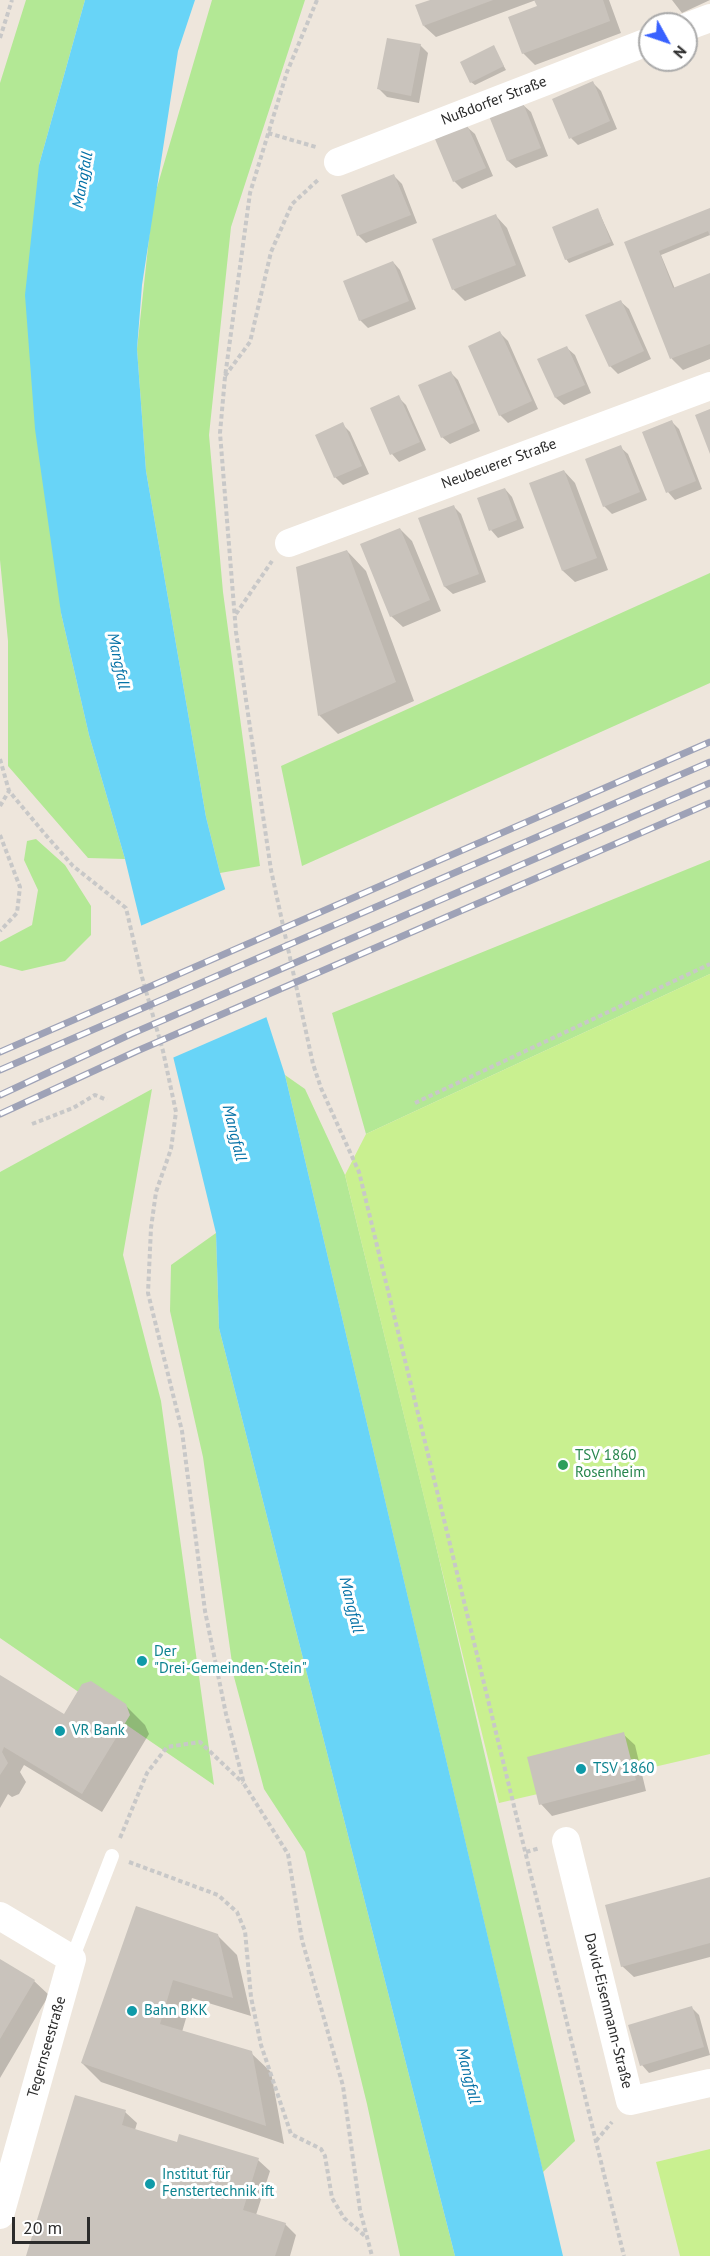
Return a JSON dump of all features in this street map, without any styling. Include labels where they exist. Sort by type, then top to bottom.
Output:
[{"type":"street","name":"Nußdorfer Straße","points":[[338,162],[638,46]]},
{"type":"street","name":"Neubeuerer Straße","points":[[288,543],[710,386]]},
{"type":"street","name":"David-Eisenmann-Straße","points":[[566,1841],[630,2101],[710,2083]]},
{"type":"street","points":[[0,1916],[72,1959]]},
{"type":"street","name":"Tegernseestraße","points":[[0,2215],[72,1959]]},
{"type":"lane","points":[[72,1959],[112,1856]]},
{"type":"path","points":[[0,38],[12,0]]},
{"type":"path","points":[[317,0],[287,72],[250,193],[225,376],[219,433],[235,614],[271,870],[313,1064],[321,1088],[359,1172],[624,2256]]},
{"type":"path","points":[[225,376],[250,342],[271,252],[292,204],[338,162],[320,148],[268,133]]},
{"type":"path","points":[[235,614],[262,571],[288,543]]},
{"type":"path","points":[[0,759],[9,791],[73,866],[126,908],[163,1051],[176,1113],[171,1149],[156,1192],[152,1219],[148,1293],[182,1431],[205,1611],[225,1714],[244,1784]]},
{"type":"path","points":[[0,806],[9,791]]},
{"type":"path","points":[[0,835],[20,886],[17,913],[0,931]]},
{"type":"path","points":[[415,1103],[710,964]]},
{"type":"path","points":[[32,1124],[73,1108],[95,1095],[106,1100]]},
{"type":"path","points":[[367,2238],[344,2218],[332,2198],[325,2156],[321,2149],[291,2134],[261,2045],[251,1997],[245,1931],[237,1912],[218,1896],[112,1856],[147,1773],[167,1747],[200,1742],[244,1784],[288,1854],[302,1940],[343,2086],[360,2210],[372,2256]]},
{"type":"green space","points":[[26,0],[85,0],[39,165],[61,613],[89,735],[125,859],[88,858],[8,766],[8,641],[0,560],[0,83]]},
{"type":"green space","points":[[212,0],[305,0],[231,227],[209,435],[223,592],[260,866],[220,873],[206,817],[146,471],[137,349],[153,201]]},
{"type":"green space","points":[[710,573],[710,683],[302,866],[281,766]]},
{"type":"green space","points":[[36,839],[65,865],[91,906],[91,935],[65,961],[22,971],[0,965],[0,942],[32,925],[38,890],[24,860],[27,841]]},
{"type":"green space","points":[[710,860],[710,974],[366,1134],[332,1013]]},
{"type":"green space","name":"TSV 1860 Rosenheim","points":[[710,974],[710,1754],[499,1803],[345,1175],[366,1134]]},
{"type":"green space","points":[[285,1075],[305,1089],[345,1175],[433,1533],[575,2141],[543,2172]]},
{"type":"green space","points":[[152,1089],[123,1255],[161,1401],[214,1785],[0,1638],[0,1172]]},
{"type":"green space","points":[[216,1233],[219,1328],[455,2256],[400,2256],[367,2104],[305,1852],[264,1789],[234,1677],[203,1457],[170,1311],[171,1265]]},
{"type":"green space","points":[[710,2149],[710,2256],[680,2256],[656,2162]]},
{"type":"water","name":"Mangfall","points":[[85,0],[195,0],[178,51],[142,285],[137,349],[146,471],[206,817],[220,873],[285,1075],[563,2256],[455,2256],[219,1328],[216,1233],[125,859],[89,735],[61,613],[35,429],[25,295],[39,165]]},
{"type":"pier","points":[[228,888],[269,1016],[170,1059],[138,927]]},
{"type":"building","points":[[430,0],[493,0],[423,26],[415,5]]},
{"type":"building","points":[[534,0],[603,0],[610,21],[522,54],[508,17],[537,6]]},
{"type":"building","points":[[387,38],[421,44],[411,96],[377,89]]},
{"type":"building","points":[[494,45],[504,66],[470,83],[460,62]]},
{"type":"building","points":[[593,81],[610,121],[569,139],[552,99]]},
{"type":"building","points":[[523,103],[541,148],[507,161],[489,116]]},
{"type":"building","points":[[467,125],[486,168],[453,182],[435,139]]},
{"type":"building","points":[[394,174],[411,215],[357,236],[341,195]]},
{"type":"building","points":[[598,208],[611,242],[565,260],[552,227]]},
{"type":"building","points":[[710,208],[710,236],[708,231],[659,251],[673,288],[710,273],[710,344],[670,359],[624,242]]},
{"type":"building","points":[[496,214],[516,265],[452,290],[432,239]]},
{"type":"building","points":[[393,261],[409,301],[359,321],[343,281]]},
{"type":"building","points":[[621,300],[644,351],[609,367],[585,315]]},
{"type":"building","points":[[500,331],[532,401],[499,416],[468,346]]},
{"type":"building","points":[[567,346],[585,385],[555,398],[537,359]]},
{"type":"building","points":[[451,371],[474,423],[441,438],[418,385]]},
{"type":"building","points":[[399,395],[420,442],[390,455],[370,408]]},
{"type":"building","points":[[710,409],[710,454],[695,415]]},
{"type":"building","points":[[672,420],[696,481],[666,493],[642,432]]},
{"type":"building","points":[[343,422],[362,466],[334,478],[315,435]]},
{"type":"building","points":[[621,445],[640,492],[603,507],[585,459]]},
{"type":"building","points":[[564,470],[597,558],[562,571],[529,483]]},
{"type":"building","points":[[505,488],[517,520],[489,531],[477,498]]},
{"type":"building","points":[[454,505],[479,574],[444,587],[418,518]]},
{"type":"building","points":[[400,528],[430,600],[390,617],[360,544]]},
{"type":"building","points":[[347,550],[396,682],[318,716],[296,567]]},
{"type":"building","name":"VR Bank","points":[[0,1675],[64,1714],[82,1684],[91,1681],[126,1704],[130,1715],[82,1794],[4,1747],[2,1752],[8,1763],[0,1775]]},
{"type":"building","name":"TSV 1860","points":[[624,1732],[636,1780],[539,1805],[527,1757]]},
{"type":"building","points":[[710,1877],[710,1943],[621,1967],[605,1905]]},
{"type":"building","name":"Bahn BKK","points":[[136,1906],[218,1934],[233,1998],[173,1980],[160,2024],[252,2051],[266,2126],[81,2063]]},
{"type":"building","points":[[0,1959],[35,1980],[0,2039]]},
{"type":"building","points":[[692,2006],[704,2047],[640,2066],[628,2025]]},
{"type":"building","name":"Institut für Fenstertechnik ift","points":[[75,2095],[126,2110],[122,2125],[177,2142],[179,2134],[259,2158],[243,2210],[286,2223],[275,2256],[26,2256]]},
{"type":"railway","points":[[0,1052],[710,742]]},
{"type":"railway","points":[[0,1070],[710,762]]},
{"type":"railway","points":[[0,1095],[131,1034],[710,783]]},
{"type":"railway","points":[[0,1114],[137,1051],[710,803]]},
{"type":"place","name":"TSV 1860 Rosenheim","points":[[563,1465]]},
{"type":"place","name":"Der \"Drei-Gemeinden-Stein\"","points":[[142,1661]]},
{"type":"place","name":"VR Bank","points":[[60,1731]]},
{"type":"place","name":"TSV 1860","points":[[581,1769]]},
{"type":"place","name":"Bahn BKK","points":[[132,2011]]},
{"type":"place","name":"Institut für Fenstertechnik ift","points":[[150,2184]]}]
